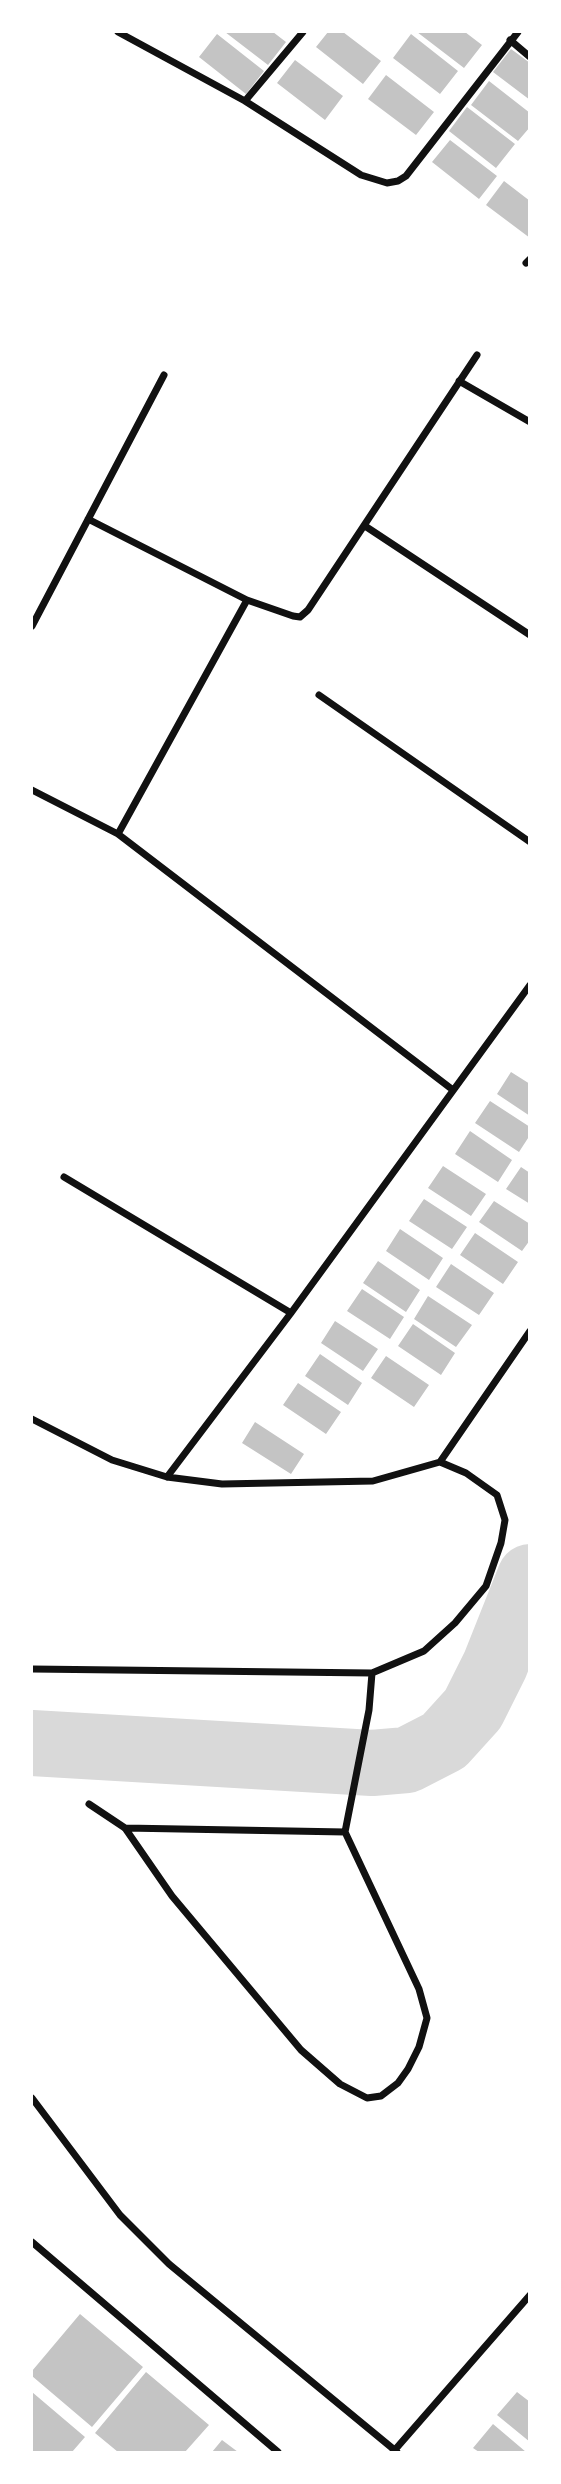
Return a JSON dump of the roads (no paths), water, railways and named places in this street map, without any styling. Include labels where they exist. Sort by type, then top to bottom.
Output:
[{"type":"street","points":[[118,32],[245,102],[361,175],[387,183],[407,176],[518,32]]},
{"type":"street","points":[[245,102],[303,32]]},
{"type":"street","points":[[510,40],[530,57]]},
{"type":"street","points":[[88,519],[247,600],[300,617],[308,610],[365,526],[477,355]]},
{"type":"street","points":[[32,626],[164,375]]},
{"type":"street","points":[[459,381],[530,422]]},
{"type":"street","points":[[365,526],[530,635]]},
{"type":"street","points":[[118,834],[247,600]]},
{"type":"street","points":[[319,695],[530,842]]},
{"type":"street","points":[[32,790],[118,834],[453,1090]]},
{"type":"street","points":[[167,1477],[291,1313],[530,985]]},
{"type":"street","points":[[64,1177],[291,1313]]},
{"type":"street","points":[[440,1462],[530,1331]]},
{"type":"street","points":[[32,1419],[112,1460],[167,1477],[222,1485],[373,1481],[440,1462],[466,1473],[497,1495],[505,1520],[501,1543],[486,1587],[455,1623],[424,1651],[372,1673],[32,1669]]},
{"type":"street","points":[[89,1804],[125,1828],[172,1896],[301,2050],[340,2084],[367,2098],[381,2096],[398,2083],[408,2069],[419,2047],[427,2018],[419,1989],[345,1832],[369,1710],[372,1673]]},
{"type":"street","points":[[125,1828],[345,1832]]},
{"type":"street","points":[[32,2098],[120,2215],[169,2264],[394,2452],[530,2295]]},
{"type":"street","points":[[32,2242],[278,2452]]},
{"type":"waterway","points":[[32,1743],[372,1763],[407,1760],[444,1741],[473,1709],[495,1665],[530,1577]]}]
